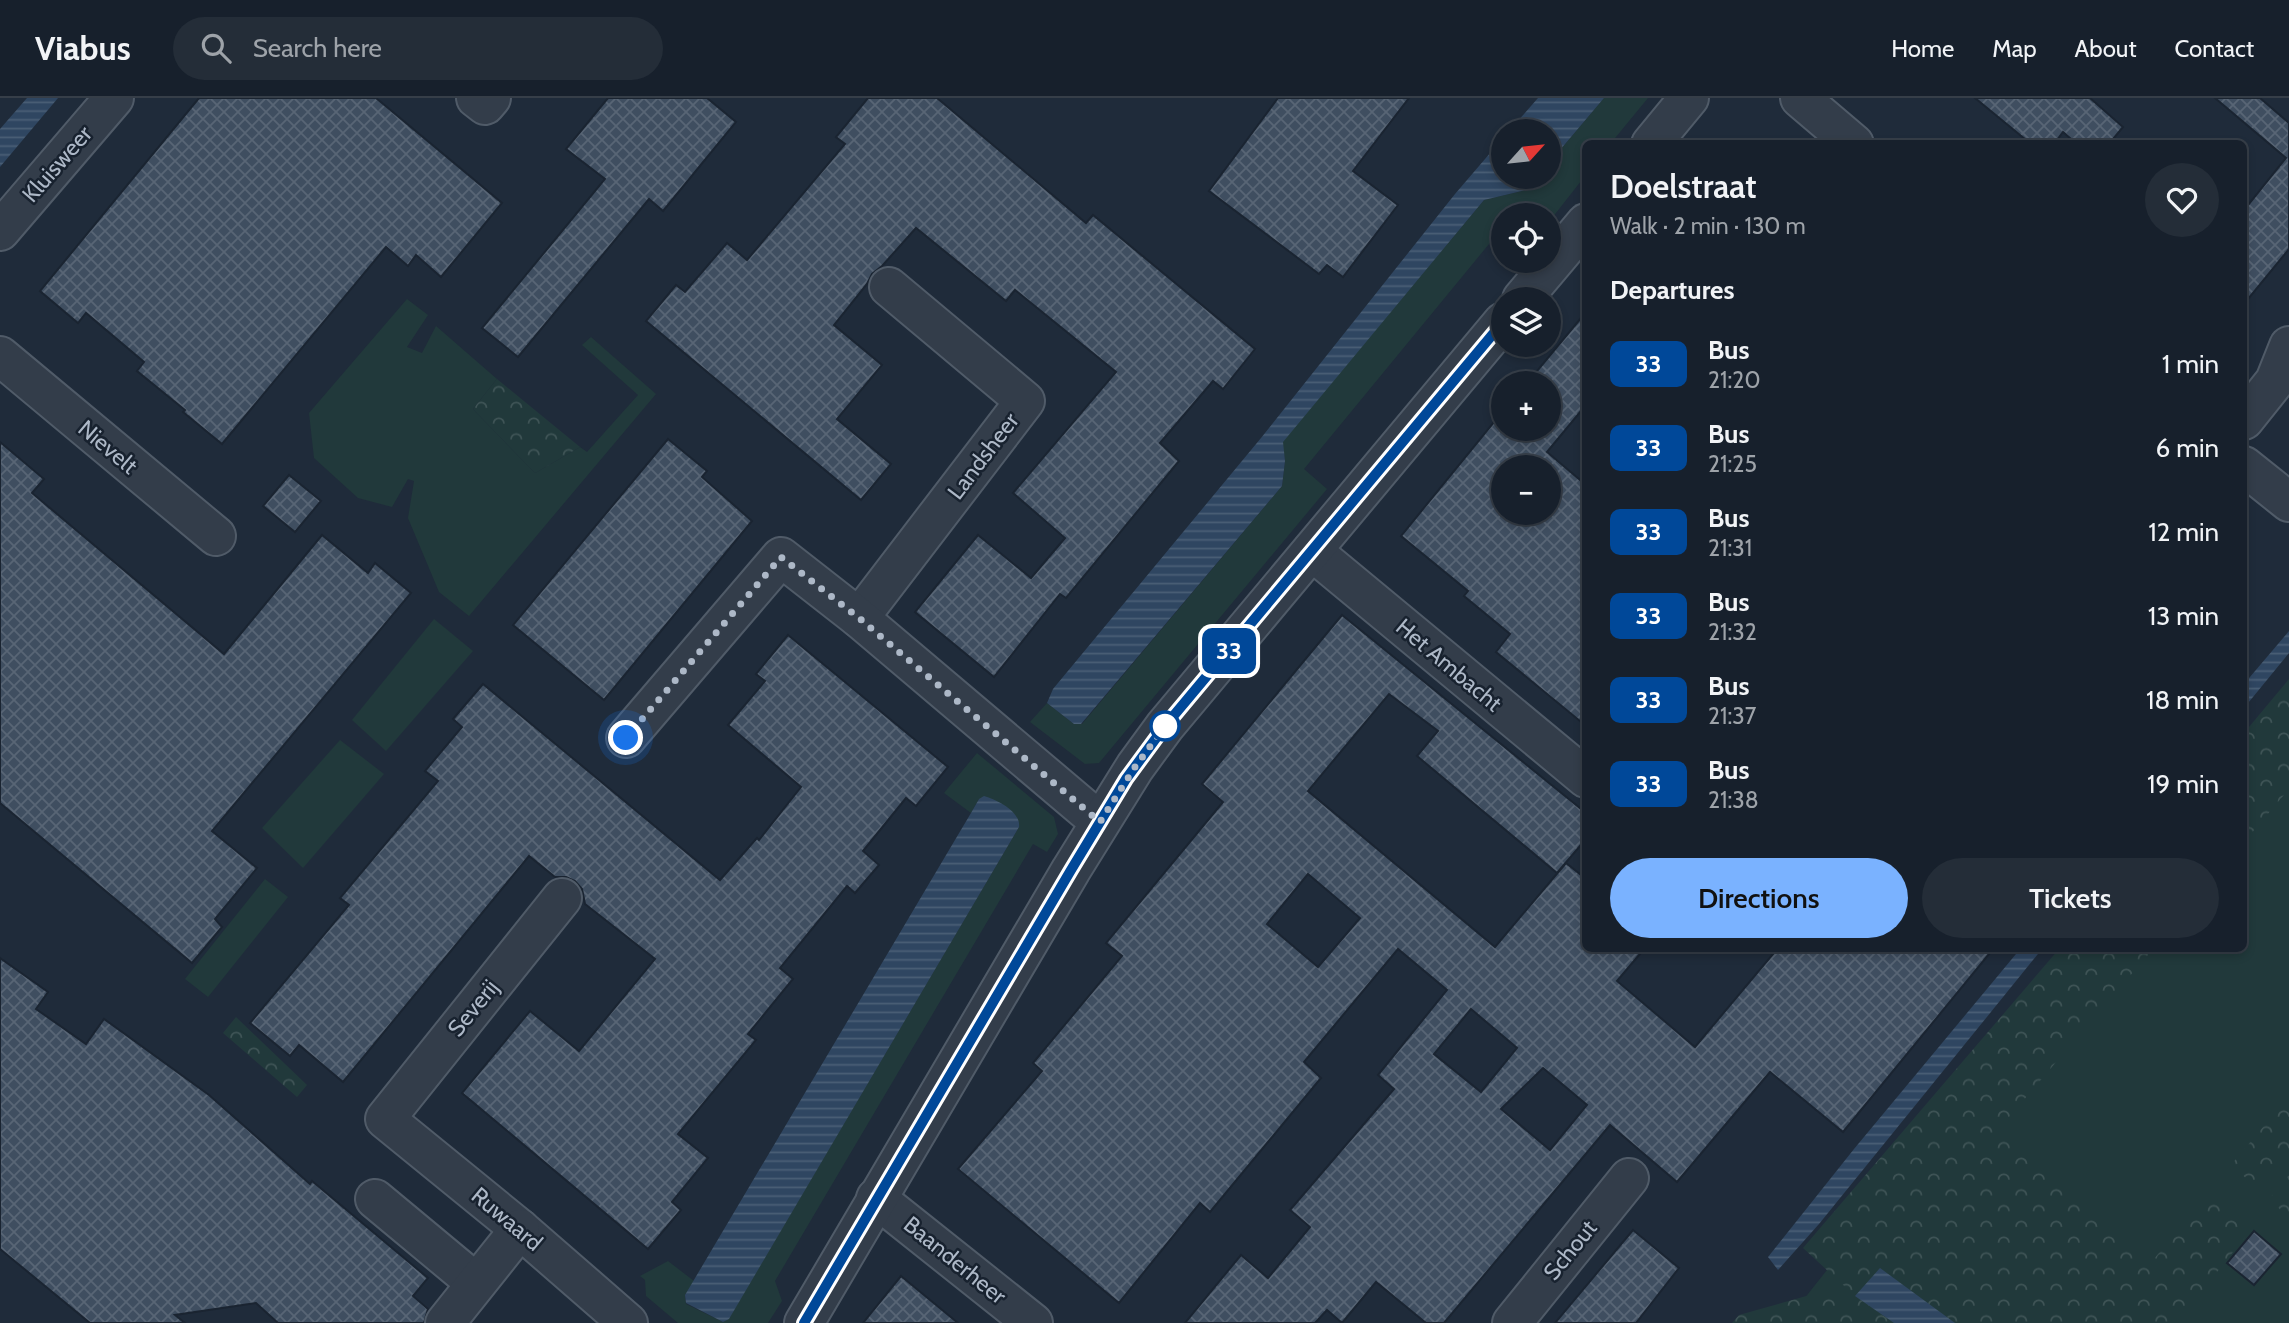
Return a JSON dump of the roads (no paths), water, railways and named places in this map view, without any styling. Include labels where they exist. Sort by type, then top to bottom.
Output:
[{"type":"street","name":"Kluisweer","points":[[0,231],[114,98]]},
{"type":"street","points":[[476,98],[485,105],[491,98]]},
{"type":"street","points":[[1654,140],[1689,98]]},
{"type":"street","points":[[1800,98],[1849,140]]},
{"type":"street","points":[[1532,287],[1582,228]]},
{"type":"street","name":"Landsheer","points":[[859,618],[1026,401],[889,287]]},
{"type":"street","points":[[804,1323],[1135,767],[1165,726],[1491,336]]},
{"type":"street","points":[[2247,416],[2275,381],[2289,346]]},
{"type":"street","name":"Nievelt","points":[[0,356],[216,536]]},
{"type":"street","points":[[2247,468],[2289,502]]},
{"type":"street","name":"Het Ambacht","points":[[1312,551],[1582,775]]},
{"type":"street","points":[[626,738],[781,557],[859,618],[1100,822]]},
{"type":"street","name":"Severij","points":[[385,1119],[562,898]]},
{"type":"street","name":"Ruwaard","points":[[385,1119],[520,1228],[628,1323]]},
{"type":"street","name":"Schout","points":[[1511,1323],[1629,1178]]},
{"type":"street","name":"Baanderheer","points":[[876,1198],[1033,1323]]},
{"type":"street","points":[[374,1199],[476,1283]]},
{"type":"street","points":[[444,1323],[520,1228]]},
{"type":"water","points":[[27,98],[58,98],[0,167],[0,129]]},
{"type":"water","points":[[1538,98],[1604,98],[1561,149],[1561,119],[1520,119]]},
{"type":"water","points":[[1491,152],[1491,189],[1527,189],[1484,200],[1283,442],[1285,461],[1282,486],[1081,724],[1074,724],[1047,703],[1053,689],[1261,438]]},
{"type":"water","points":[[2289,631],[2289,653],[2247,704],[2247,680]]},
{"type":"water","points":[[984,796],[996,800],[1012,812],[1019,822],[1019,827],[729,1319],[723,1322],[686,1303],[685,1295],[979,799]]},
{"type":"water","points":[[2018,952],[2040,952],[1819,1224],[1778,1270],[1768,1257]]},
{"type":"water","points":[[1880,1268],[1955,1323],[1894,1323],[1855,1296]]}]
